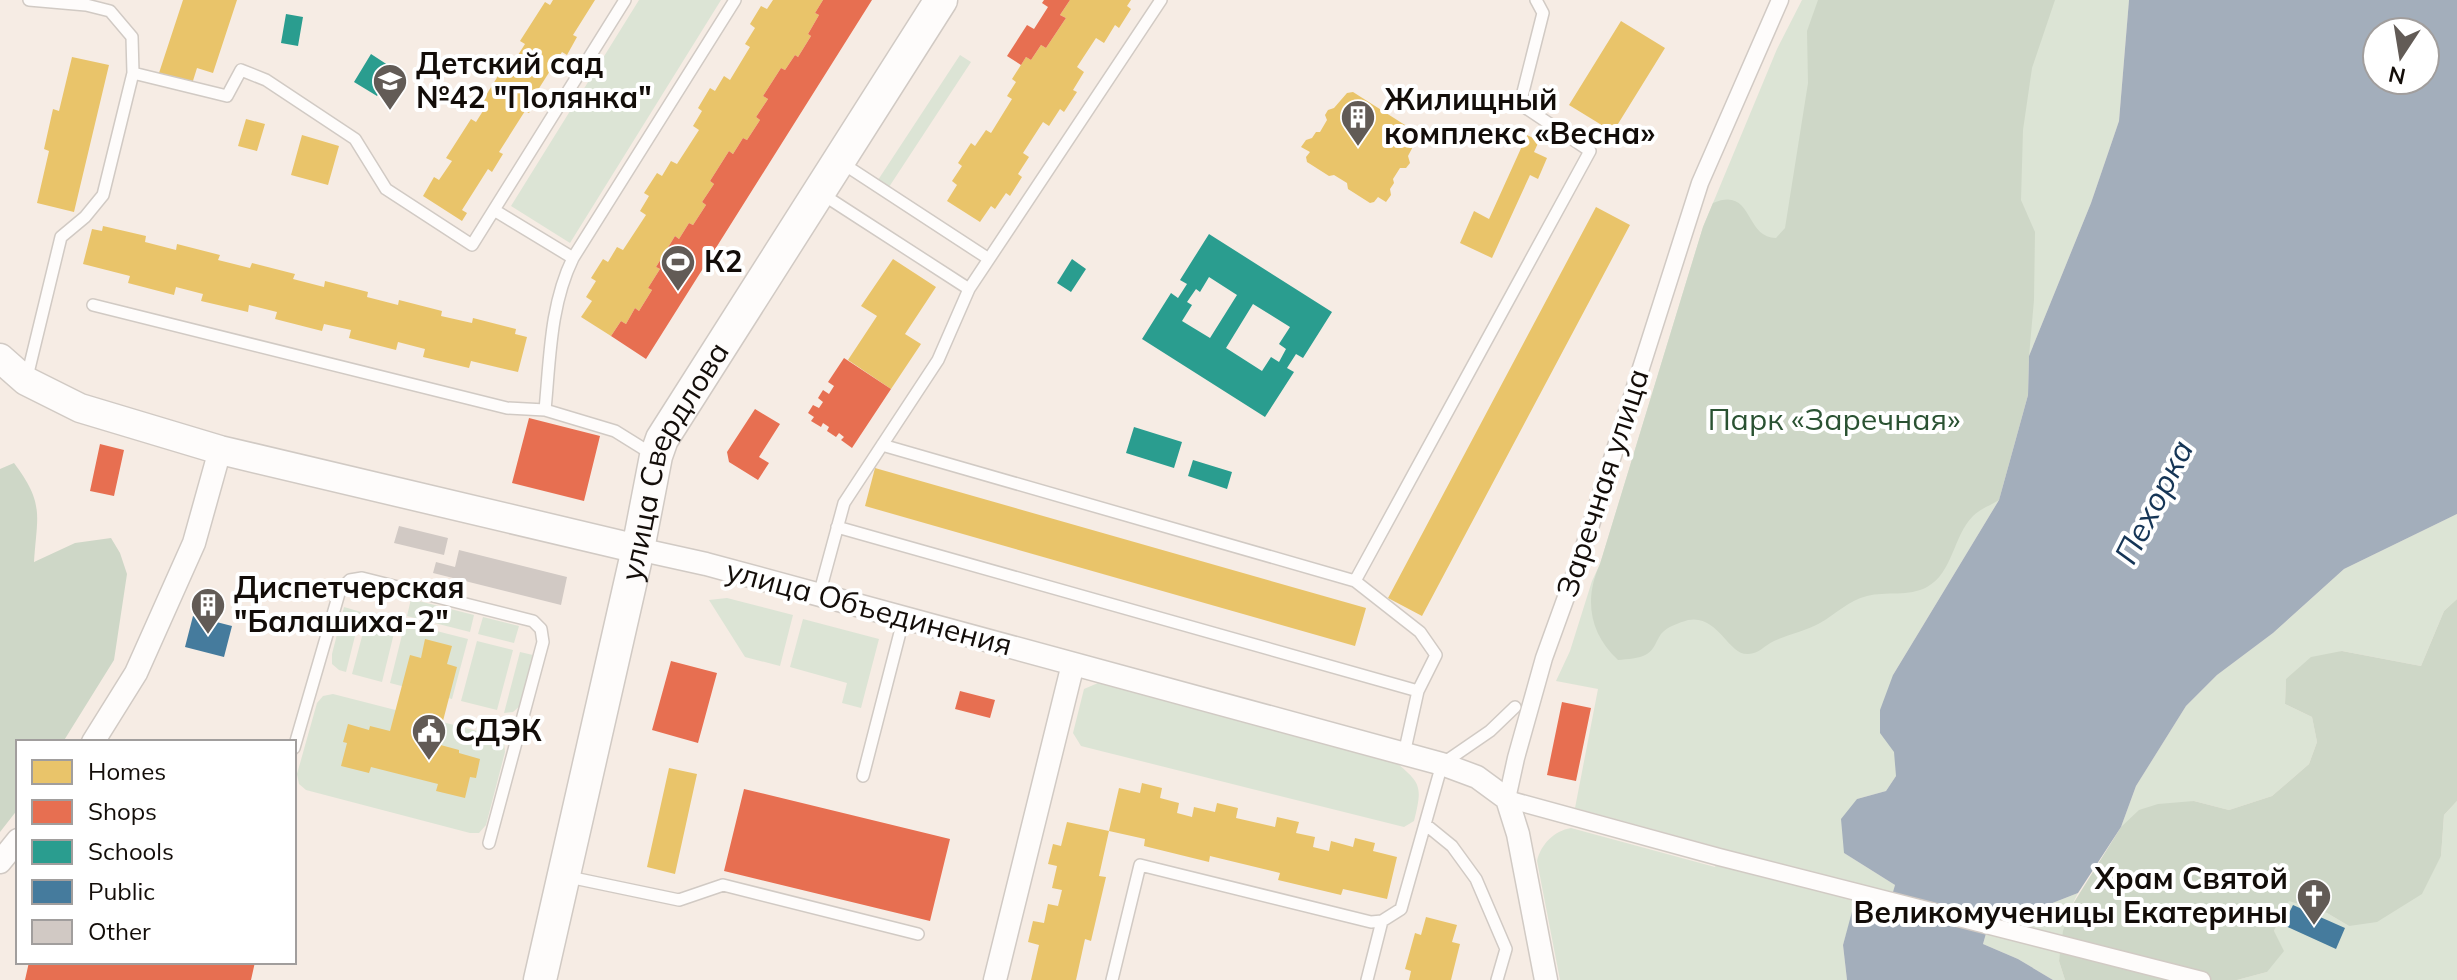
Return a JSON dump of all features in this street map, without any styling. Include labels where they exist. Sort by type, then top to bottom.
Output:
[{"type":"main road","name":"улица Свердлова","points":[[540,980],[662,439],[941,0]]},
{"type":"street","name":"Заречная улица","points":[[1546,980],[1518,834],[1507,799],[1516,758],[1544,658],[1582,553],[1700,183],[1780,0]]},
{"type":"street","name":"улица Объединения","points":[[0,358],[26,381],[80,408],[220,450],[706,564],[904,617],[1442,764],[1477,777],[1507,799]]},
{"type":"street","points":[[94,740],[136,673],[194,543],[220,450]]},
{"type":"street","points":[[995,980],[1073,664]]},
{"type":"street","points":[[1507,799],[1719,857],[2202,980]]},
{"type":"street","points":[[0,862],[16,842]]},
{"type":"lane","points":[[26,381],[61,237],[85,217],[103,195],[133,73],[132,37],[110,11],[87,3],[29,0]]},
{"type":"lane","points":[[133,73],[227,96],[241,70],[266,80],[355,139],[386,189],[472,245],[625,0]]},
{"type":"lane","points":[[545,410],[561,282],[735,0]]},
{"type":"lane","points":[[819,595],[844,503],[938,360],[969,289],[1161,0]]},
{"type":"lane","points":[[1355,581],[1590,151],[1520,104],[1543,13],[1536,0]]},
{"type":"lane","points":[[838,161],[989,259]]},
{"type":"lane","points":[[818,191],[969,289]]},
{"type":"lane","points":[[494,210],[573,258]]},
{"type":"lane","points":[[93,305],[507,408],[545,410],[615,431],[656,456]]},
{"type":"lane","points":[[882,445],[1355,581],[1420,632],[1436,655],[1418,691],[1404,754]]},
{"type":"lane","points":[[837,527],[1418,691]]},
{"type":"lane","points":[[296,741],[340,590],[350,580],[362,578],[533,621],[541,629],[543,642],[489,843]]},
{"type":"lane","points":[[863,776],[904,617]]},
{"type":"lane","points":[[1112,980],[1140,865],[1371,922],[1382,921],[1401,909],[1442,764],[1490,731],[1515,707]]},
{"type":"lane","points":[[1425,824],[1452,846],[1476,879],[1506,949],[1497,980]]},
{"type":"lane","points":[[564,876],[679,900],[723,885],[918,934]]},
{"type":"lane","points":[[1367,980],[1382,921]]},
{"type":"green space","points":[[639,0],[721,0],[570,243],[511,206]]},
{"type":"green space","name":"Парк «Заречная»","points":[[1802,0],[2129,0],[2119,121],[2091,203],[2029,356],[1999,500],[1893,675],[1896,776],[1886,791],[1857,799],[1844,853],[1895,885],[1887,917],[1854,908],[1843,945],[1847,980],[1560,980],[1537,861],[1549,839],[1571,828],[1715,867],[1721,848],[1575,808],[1598,689],[1556,681],[1570,651],[1600,564],[1703,227],[1777,49]]},
{"type":"green space","name":"Парк «Заречная»","points":[[1818,0],[2055,0],[2032,68],[2023,130],[2021,200],[2035,232],[2028,395],[1999,500],[1973,516],[1942,573],[1936,581],[1920,590],[1860,598],[1815,626],[1774,641],[1752,654],[1741,653],[1707,623],[1688,620],[1664,631],[1647,654],[1618,660],[1608,650],[1595,627],[1591,603],[1595,577],[1713,203],[1736,201],[1766,236],[1776,238],[1785,228],[1808,83],[1807,31]]},
{"type":"green space","points":[[960,55],[971,62],[889,187],[878,180]]},
{"type":"green space","points":[[14,463],[31,489],[37,510],[34,562],[75,543],[111,538],[127,574],[114,660],[64,740],[16,740],[16,812],[0,832],[0,469]]},
{"type":"green space","points":[[2457,514],[2457,599],[2444,611],[2421,666],[2342,651],[2286,679],[2285,704],[2312,717],[2317,742],[2309,764],[2272,796],[2229,810],[2194,801],[2121,827],[2136,786],[2186,706],[2217,675],[2273,633],[2344,569]]},
{"type":"green space","points":[[727,598],[793,615],[780,666],[745,657],[709,600]]},
{"type":"green space","points":[[411,599],[474,615],[470,632],[407,616]]},
{"type":"green space","points":[[2457,599],[2457,801],[2444,815],[2441,856],[2422,894],[2377,922],[2349,926],[2327,913],[2289,901],[2274,931],[2284,951],[2267,972],[2237,980],[2065,980],[2059,961],[2063,931],[2071,907],[2121,827],[2139,810],[2158,804],[2194,801],[2229,810],[2272,796],[2309,764],[2317,742],[2312,717],[2285,704],[2286,679],[2311,657],[2342,651],[2421,666],[2444,611]]},
{"type":"green space","points":[[344,607],[361,612],[346,672],[332,664]]},
{"type":"green space","points":[[368,614],[397,621],[382,682],[352,674]]},
{"type":"green space","points":[[483,617],[519,626],[514,643],[478,634]]},
{"type":"green space","points":[[803,619],[879,639],[861,708],[842,703],[847,683],[790,667]]},
{"type":"green space","points":[[405,623],[468,639],[452,699],[390,683]]},
{"type":"green space","points":[[477,641],[513,650],[497,710],[461,701]]},
{"type":"green space","points":[[520,652],[533,655],[520,706],[513,712],[504,713]]},
{"type":"green space","points":[[1098,683],[1393,760],[1417,786],[1419,792],[1414,821],[1404,827],[1081,746],[1073,733],[1084,689]]},
{"type":"green space","points":[[333,694],[497,736],[504,742],[505,752],[486,825],[479,833],[306,790],[299,784],[297,774],[317,703],[323,696]]},
{"type":"green space","points":[[2457,801],[2457,980],[2237,980],[2267,972],[2274,931],[2289,900],[2327,913],[2349,926],[2441,856],[2444,815]]},
{"type":"green space","points":[[2078,893],[2071,907],[2059,961],[2065,980],[2053,980],[2018,959],[1983,944],[1993,909],[2032,911]]},
{"type":"water","name":"Пехорка","points":[[2129,0],[2457,0],[2457,514],[2344,569],[2273,633],[2217,675],[2186,706],[2136,786],[2121,827],[2078,893],[2032,911],[1993,909],[1983,944],[2018,959],[2053,980],[1847,980],[1843,945],[1853,908],[1886,916],[1895,885],[1844,853],[1841,819],[1857,799],[1886,791],[1896,776],[1894,752],[1880,733],[1880,710],[1893,675],[1999,500],[2028,395],[2029,356],[2091,203],[2119,121]]},
{"type":"building: Homes","points":[[183,0],[237,0],[213,73],[197,68],[192,84],[159,73]]},
{"type":"building: Homes","points":[[553,0],[595,0],[573,35],[577,37],[567,55],[562,52],[536,93],[540,96],[529,113],[525,111],[499,152],[503,154],[492,172],[488,169],[462,210],[467,213],[462,221],[423,196],[434,177],[439,180],[452,161],[446,158],[471,119],[476,122],[488,103],[483,100],[508,60],[513,63],[525,44],[520,41],[545,2],[550,5]]},
{"type":"building: Homes","points":[[773,0],[823,0],[808,34],[811,36],[798,57],[795,55],[785,70],[781,68],[763,96],[768,99],[756,117],[760,120],[733,154],[729,151],[710,181],[714,184],[702,202],[706,205],[693,225],[689,223],[679,239],[675,236],[656,267],[660,269],[648,288],[652,290],[639,311],[635,308],[626,324],[621,321],[611,336],[581,317],[592,301],[586,297],[596,281],[591,278],[603,259],[608,262],[617,247],[623,250],[646,215],[640,211],[649,196],[644,193],[657,173],[662,176],[671,161],[677,164],[699,130],[693,126],[702,111],[698,108],[710,88],[715,91],[724,76],[730,80],[750,47],[745,44],[755,28],[750,24],[761,6],[767,9]]},
{"type":"building: Homes","points":[[1070,0],[1131,0],[1127,6],[1131,9],[1119,28],[1115,25],[1104,43],[1096,38],[1077,67],[1084,72],[1073,90],[1077,92],[1064,112],[1060,109],[1049,126],[1043,122],[1023,153],[1029,157],[1018,174],[1022,177],[1010,196],[1006,193],[995,209],[991,206],[980,222],[947,201],[957,185],[952,181],[962,166],[958,163],[971,143],[975,146],[986,130],[991,133],[1012,99],[1007,96],[1016,82],[1012,79],[1026,57],[1031,60],[1041,45],[1046,48],[1066,18],[1060,15]]},
{"type":"building: Homes","points":[[1621,21],[1665,48],[1613,132],[1569,105]]},
{"type":"building: Homes","points":[[72,57],[109,65],[74,212],[37,203],[49,151],[44,149],[53,109],[59,111]]},
{"type":"building: Homes","name":"Жилищный комплекс «Весна»","points":[[1353,92],[1416,132],[1417,139],[1408,156],[1410,163],[1406,168],[1400,168],[1393,179],[1391,195],[1386,202],[1378,197],[1370,203],[1348,189],[1347,183],[1307,162],[1310,152],[1301,147],[1316,132],[1320,132],[1327,120],[1325,115],[1328,110],[1334,108],[1347,93]]},
{"type":"building: Homes","points":[[246,119],[265,124],[257,151],[238,146]]},
{"type":"building: Homes","points":[[302,135],[339,146],[328,185],[291,175]]},
{"type":"building: Homes","points":[[1527,135],[1539,141],[1534,152],[1547,158],[1538,179],[1530,175],[1492,258],[1460,243],[1474,211],[1489,219]]},
{"type":"building: Homes","points":[[1596,207],[1630,225],[1422,616],[1388,598]]},
{"type":"building: Homes","points":[[103,226],[146,236],[145,242],[176,250],[177,244],[220,255],[218,260],[250,268],[252,263],[295,274],[293,279],[324,287],[325,281],[368,292],[367,297],[398,305],[399,300],[442,311],[441,316],[472,323],[473,318],[516,329],[515,334],[527,337],[518,372],[471,361],[469,368],[423,357],[425,349],[398,342],[396,350],[349,338],[351,330],[324,324],[322,331],[275,319],[277,312],[249,305],[248,312],[201,301],[203,294],[176,287],[174,295],[128,283],[130,276],[83,264],[92,229],[102,231]]},
{"type":"building: Homes","points":[[893,259],[936,287],[905,334],[921,344],[891,389],[848,360],[877,316],[861,306]]},
{"type":"building: Homes","points":[[875,468],[1366,608],[1355,646],[865,506]]},
{"type":"building: Homes","points":[[425,639],[452,646],[447,664],[457,667],[437,744],[480,759],[476,778],[470,777],[465,798],[436,791],[438,784],[371,767],[369,773],[341,766],[348,724],[369,730],[370,726],[390,731],[410,655],[421,658]]},
{"type":"building: Homes","points":[[669,768],[697,774],[675,874],[647,867]]},
{"type":"building: Homes","points":[[1142,783],[1162,788],[1160,798],[1179,803],[1177,813],[1192,817],[1194,807],[1215,812],[1217,803],[1238,808],[1236,818],[1275,827],[1277,817],[1299,822],[1296,833],[1315,837],[1313,847],[1329,851],[1331,841],[1353,847],[1355,838],[1375,843],[1373,851],[1397,857],[1387,899],[1343,889],[1341,895],[1278,880],[1280,873],[1210,856],[1209,862],[1144,846],[1145,839],[1109,831],[1119,788],[1140,793]]},
{"type":"building: Homes","points":[[1067,822],[1109,831],[1099,876],[1106,877],[1091,941],[1085,939],[1076,980],[1031,980],[1039,945],[1028,942],[1033,921],[1044,923],[1048,904],[1058,906],[1062,890],[1052,888],[1057,866],[1048,864],[1053,844],[1061,846]]},
{"type":"building: Homes","points":[[1426,917],[1457,925],[1452,942],[1460,944],[1451,980],[1409,980],[1411,971],[1405,969],[1415,933],[1421,935]]},
{"type":"building: Shops","points":[[823,0],[872,0],[646,359],[611,336],[621,321],[626,324],[635,308],[639,311],[652,290],[648,288],[660,269],[656,267],[675,236],[679,239],[689,223],[693,225],[706,205],[702,202],[714,184],[710,181],[729,151],[733,154],[743,138],[747,140],[760,120],[756,117],[768,99],[763,96],[781,68],[785,70],[795,55],[798,57],[811,36],[808,34],[819,15],[815,13]]},
{"type":"building: Shops","points":[[1044,0],[1070,0],[1060,15],[1066,18],[1046,48],[1041,45],[1031,60],[1026,57],[1021,65],[1007,56],[1027,25],[1034,29],[1048,7],[1042,3]]},
{"type":"building: Shops","points":[[844,358],[891,389],[852,448],[841,440],[844,437],[839,433],[836,437],[827,431],[829,427],[823,423],[821,427],[811,421],[814,417],[808,413],[813,405],[819,408],[823,402],[818,398],[823,390],[829,394],[834,386],[828,382]]},
{"type":"building: Shops","points":[[755,409],[780,424],[759,457],[769,463],[758,480],[729,462],[727,452]]},
{"type":"building: Shops","points":[[529,418],[600,436],[584,501],[512,483]]},
{"type":"building: Shops","points":[[100,444],[124,450],[114,496],[90,491]]},
{"type":"building: Shops","points":[[671,661],[717,673],[698,743],[652,730]]},
{"type":"building: Shops","points":[[960,691],[995,700],[990,718],[955,709]]},
{"type":"building: Shops","points":[[1562,702],[1591,708],[1576,781],[1547,775]]},
{"type":"building: Shops","points":[[744,789],[950,839],[930,921],[724,871]]},
{"type":"building: Shops","points":[[29,964],[255,964],[251,980],[25,980]]},
{"type":"building: Schools","points":[[286,14],[303,17],[298,46],[281,43]]},
{"type":"building: Schools","points":[[371,54],[394,69],[377,96],[354,82]]},
{"type":"building: Schools","points":[[1209,234],[1332,312],[1303,358],[1296,354],[1287,368],[1294,372],[1265,417],[1142,339],[1171,293],[1178,298],[1187,284],[1180,280]],"holes":[[[1209,277],[1237,295],[1210,338],[1182,321],[1192,305],[1187,302],[1196,289],[1200,292]],[[1253,304],[1290,327],[1279,344],[1286,349],[1279,362],[1271,357],[1262,371],[1226,348]]]},
{"type":"building: Schools","points":[[1072,259],[1086,269],[1071,292],[1057,283]]},
{"type":"building: Schools","points":[[1134,427],[1182,442],[1174,468],[1126,453]]},
{"type":"building: Schools","points":[[1193,460],[1232,472],[1227,489],[1188,476]]},
{"type":"building: Public","name":"Диспетчерская \"Балашиха-2\"","points":[[193,616],[232,626],[224,657],[185,647]]},
{"type":"building: Public","name":"Храм Святой Великомученицы Екатерины","points":[[2293,905],[2345,928],[2336,949],[2283,925]]},
{"type":"building: Other","points":[[399,526],[448,538],[444,555],[394,543]]},
{"type":"building: Other","points":[[459,550],[567,577],[561,605],[433,573],[436,562],[455,567]]},
{"type":"place","name":"Детский сад №42 \"Полянка\"","points":[[390,112]]},
{"type":"place","name":"Жилищный комплекс «Весна»","points":[[1358,148]]},
{"type":"place","name":"К2","points":[[678,293]]},
{"type":"place","name":"Диспетчерская \"Балашиха-2\"","points":[[208,636]]},
{"type":"place","name":"СДЭК","points":[[429,762]]},
{"type":"place","name":"Храм Святой Великомученицы Екатерины","points":[[2314,927]]}]
